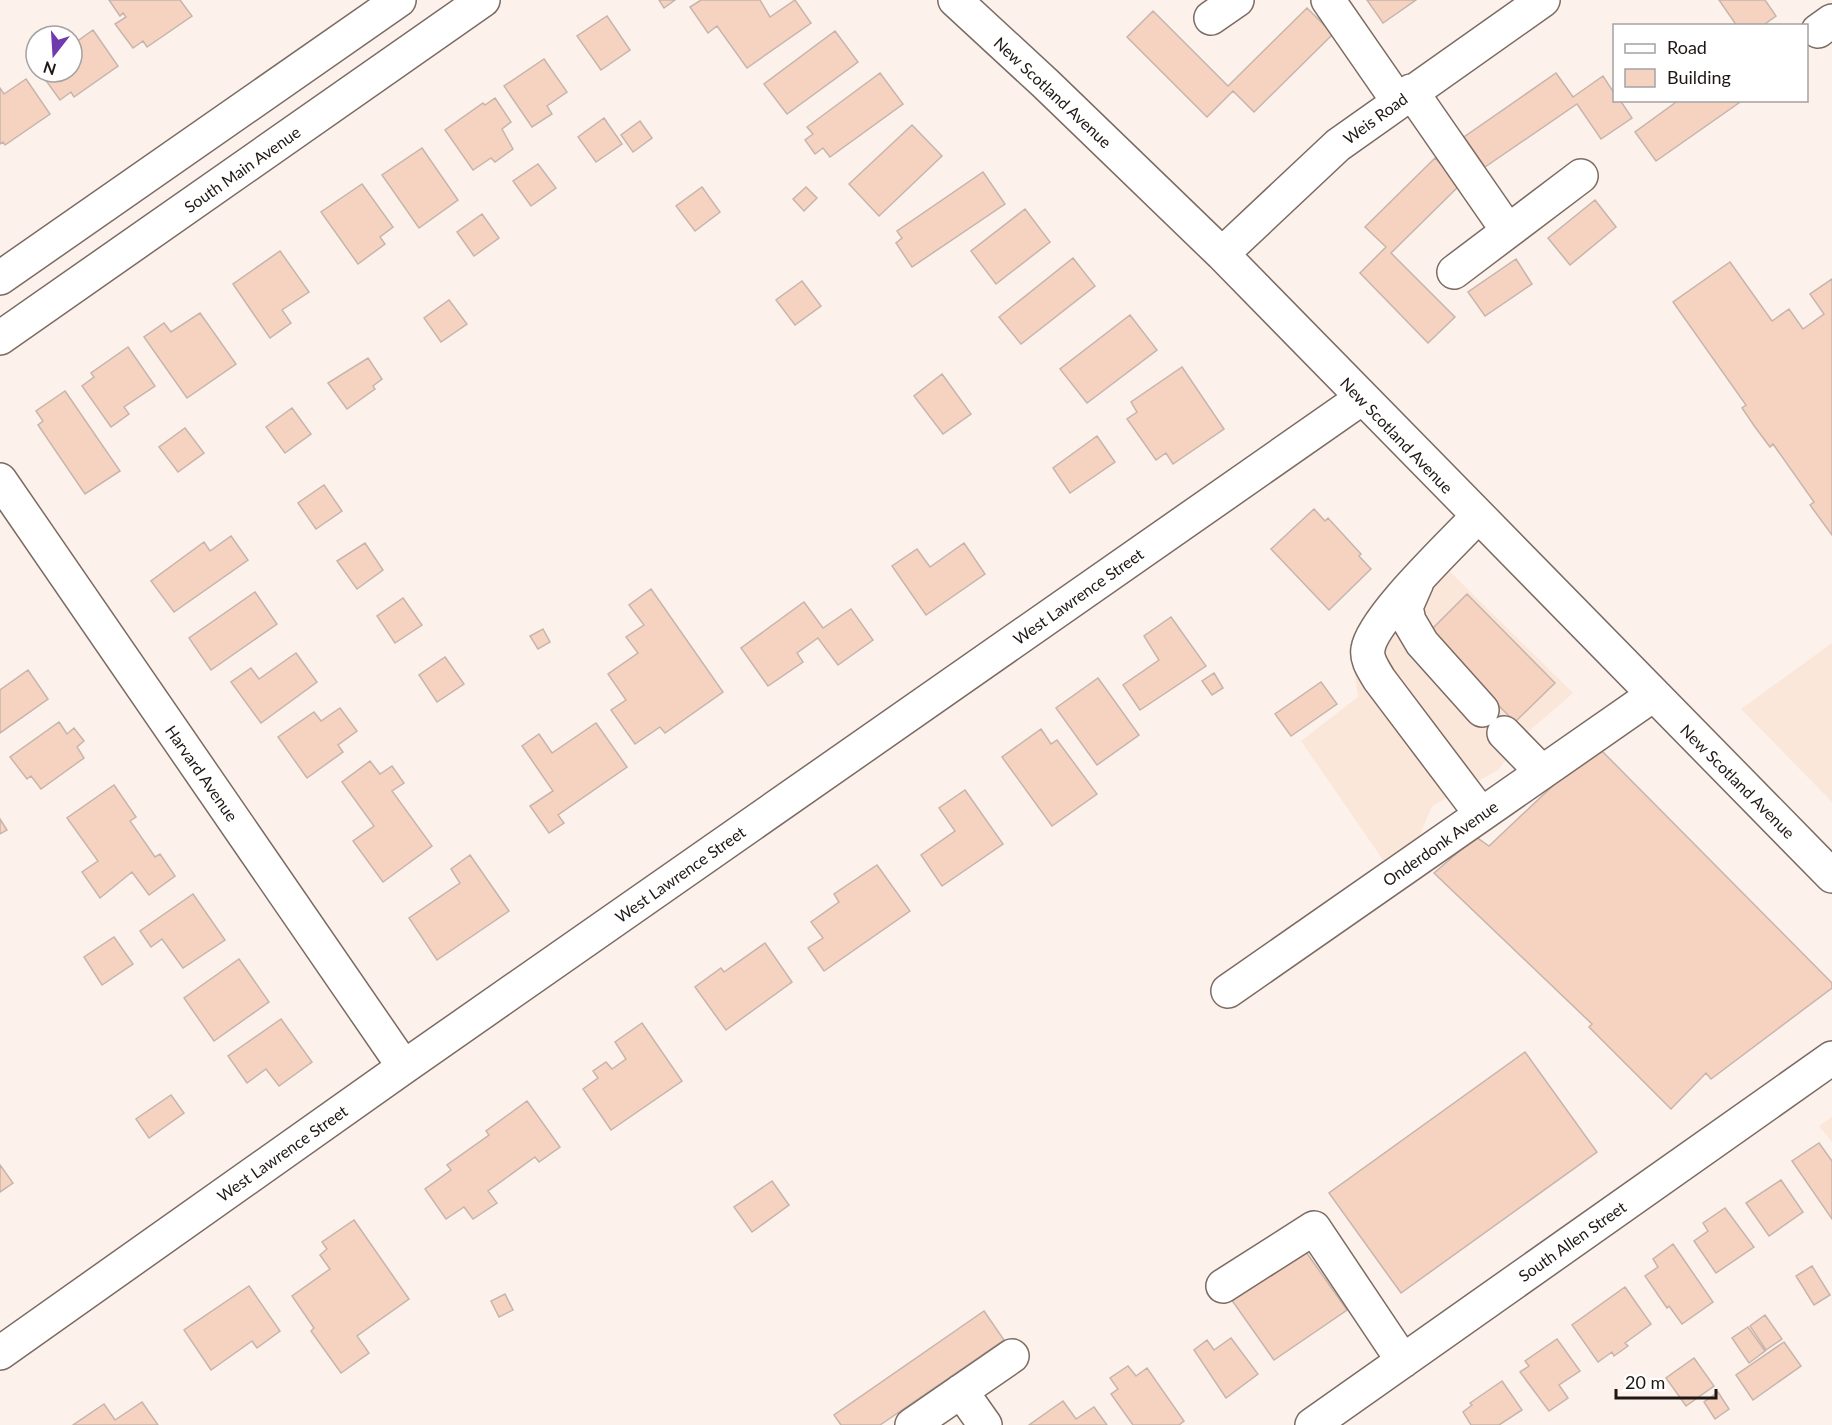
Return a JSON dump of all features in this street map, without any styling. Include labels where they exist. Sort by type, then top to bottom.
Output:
[{"type":"street","points":[[0,278],[399,0]]},
{"type":"street","name":"South Main Avenue","points":[[0,338],[483,0]]},
{"type":"street","name":"New Scotland Avenue","points":[[955,0],[1046,84],[1222,254],[1477,517],[1832,876]]},
{"type":"street","points":[[1328,0],[1508,231]]},
{"type":"street","name":"Weis Road","points":[[1222,254],[1306,172],[1405,96],[1543,0]]},
{"type":"street","points":[[280,83],[308,122]]},
{"type":"street","points":[[1455,272],[1581,176]]},
{"type":"street","name":"West Lawrence Street","points":[[0,1353],[404,1067],[1362,398]]},
{"type":"street","name":"Harvard Avenue","points":[[0,480],[404,1067]]},
{"type":"street","points":[[1477,517],[1375,630],[1368,646],[1369,658],[1379,679],[1481,814]]},
{"type":"street","points":[[1420,578],[1410,594],[1406,607],[1414,632],[1482,710]]},
{"type":"street","name":"Onderdonk Avenue","points":[[1228,991],[1653,695]]},
{"type":"street","points":[[1504,733],[1542,772]]},
{"type":"street","name":"South Allen Street","points":[[1312,1425],[1832,1058]]},
{"type":"street","points":[[1223,1286],[1314,1228],[1403,1361]]},
{"type":"street","points":[[912,1425],[1012,1356]]},
{"type":"street","points":[[961,1391],[985,1425]]},
{"type":"shaded area","points":[[1428,550],[1573,693],[1527,733],[1498,770],[1432,806],[1419,837],[1383,860],[1301,741],[1358,697],[1351,648],[1359,628]]},
{"type":"shaded area","points":[[1832,643],[1832,802],[1741,709]]},
{"type":"shaded area","points":[[1832,1117],[1832,1142],[1819,1126]]},
{"type":"building","points":[[109,0],[180,0],[192,16],[147,47],[143,41],[133,48],[115,24],[126,17],[123,13],[120,16]]},
{"type":"building","points":[[659,0],[675,0],[664,8]]},
{"type":"building","points":[[701,0],[760,0],[770,17],[795,0],[811,23],[747,68],[717,26],[708,33],[690,7]]},
{"type":"building","points":[[1367,0],[1416,0],[1383,23]]},
{"type":"building","points":[[1719,0],[1765,0],[1776,16],[1765,24],[1736,24]]},
{"type":"building","points":[[1307,8],[1333,34],[1254,112],[1233,91],[1207,117],[1127,37],[1153,11],[1228,86]]},
{"type":"building","points":[[607,16],[630,50],[601,70],[577,36]]},
{"type":"building","points":[[93,30],[118,66],[74,97],[71,92],[60,100],[48,84],[84,84],[84,36]]},
{"type":"building","points":[[835,31],[858,62],[787,114],[764,84]]},
{"type":"building","points":[[544,59],[567,92],[547,106],[552,114],[532,127],[504,86]]},
{"type":"building","points":[[880,73],[903,104],[830,157],[823,148],[815,154],[805,140],[813,134],[807,127]]},
{"type":"building","points":[[1556,73],[1573,97],[1603,76],[1613,91],[1613,102],[1621,102],[1632,118],[1601,139],[1577,104],[1485,167],[1464,137]]},
{"type":"building","points":[[24,80],[24,84],[29,84],[50,114],[5,145],[3,142],[0,144],[0,88],[4,94]]},
{"type":"building","points":[[495,98],[511,122],[502,129],[513,149],[495,162],[491,158],[473,170],[445,130],[483,103],[485,105]]},
{"type":"building","points":[[1676,102],[1740,102],[1656,161],[1635,132]]},
{"type":"building","points":[[604,118],[622,144],[596,162],[578,137]]},
{"type":"building","points":[[640,121],[652,138],[633,152],[621,135]]},
{"type":"building","points":[[912,125],[942,156],[879,216],[849,184]]},
{"type":"building","points":[[422,148],[458,200],[419,228],[382,175]]},
{"type":"building","points":[[1435,158],[1461,184],[1391,253],[1455,317],[1428,343],[1360,273],[1386,247],[1365,227]]},
{"type":"building","points":[[538,164],[556,188],[531,206],[513,181]]},
{"type":"building","points":[[983,172],[1005,204],[912,267],[896,243],[902,238],[897,231]]},
{"type":"building","points":[[362,184],[393,227],[380,237],[385,244],[358,264],[321,212]]},
{"type":"building","points":[[702,187],[720,212],[695,231],[676,206]]},
{"type":"building","points":[[806,187],[817,198],[804,211],[793,199]]},
{"type":"building","points":[[1595,200],[1616,227],[1570,265],[1548,238]]},
{"type":"building","points":[[1025,209],[1050,242],[996,284],[971,251]]},
{"type":"building","points":[[482,214],[499,238],[474,256],[457,232]]},
{"type":"building","points":[[280,251],[309,292],[282,310],[291,323],[270,338],[233,284]]},
{"type":"building","points":[[1073,258],[1095,286],[1021,344],[999,317]]},
{"type":"building","points":[[1516,259],[1532,284],[1485,316],[1468,292]]},
{"type":"building","points":[[1730,262],[1772,321],[1789,309],[1803,329],[1824,314],[1810,294],[1832,279],[1832,535],[1810,505],[1814,502],[1773,444],[1770,447],[1755,427],[1742,408],[1746,405],[1673,302]]},
{"type":"building","points":[[802,281],[821,306],[795,325],[776,300]]},
{"type":"building","points":[[449,300],[467,324],[441,342],[424,318]]},
{"type":"building","points":[[200,313],[236,364],[187,398],[144,337],[164,323],[171,332]]},
{"type":"building","points":[[1130,315],[1157,350],[1087,403],[1060,369]]},
{"type":"building","points":[[128,347],[155,386],[124,407],[129,414],[111,427],[82,386],[94,377],[91,373]]},
{"type":"building","points":[[368,358],[382,379],[373,386],[375,389],[347,409],[328,383]]},
{"type":"building","points":[[1182,367],[1224,429],[1173,464],[1166,453],[1156,460],[1127,419],[1137,412],[1131,402]]},
{"type":"building","points":[[942,374],[971,414],[943,434],[914,396]]},
{"type":"building","points":[[65,391],[120,471],[85,494],[38,425],[43,421],[36,411]]},
{"type":"building","points":[[292,408],[311,434],[285,453],[266,427]]},
{"type":"building","points":[[185,428],[204,453],[178,472],[159,447]]},
{"type":"building","points":[[1097,436],[1115,462],[1070,493],[1053,468]]},
{"type":"building","points":[[324,485],[342,511],[316,529],[298,503]]},
{"type":"building","points":[[1314,509],[1325,521],[1328,518],[1361,554],[1359,556],[1371,569],[1329,610],[1271,549]]},
{"type":"building","points":[[231,536],[248,560],[174,612],[151,581],[204,542],[210,551]]},
{"type":"building","points":[[365,543],[383,570],[357,589],[337,561]]},
{"type":"building","points":[[964,543],[985,574],[926,615],[892,566],[917,549],[930,567]]},
{"type":"building","points":[[651,589],[723,692],[665,733],[660,727],[635,744],[611,710],[626,700],[608,674],[638,653],[626,637],[644,625],[629,605]]},
{"type":"building","points":[[255,592],[277,624],[211,670],[189,638]]},
{"type":"building","points":[[1467,594],[1555,683],[1515,722],[1427,634]]},
{"type":"building","points":[[403,598],[422,625],[395,643],[377,616]]},
{"type":"building","points":[[804,602],[823,628],[851,609],[873,640],[838,665],[818,638],[797,653],[803,662],[768,686],[741,648]]},
{"type":"building","points":[[1171,617],[1206,666],[1140,710],[1123,685],[1159,660],[1144,636]]},
{"type":"building","points":[[543,629],[550,642],[538,649],[530,636]]},
{"type":"building","points":[[296,653],[317,682],[261,723],[231,682],[251,668],[259,679]]},
{"type":"building","points":[[445,657],[464,684],[437,702],[419,675]]},
{"type":"building","points":[[28,670],[48,699],[0,733],[0,690]]},
{"type":"building","points":[[1214,673],[1223,688],[1212,695],[1202,681]]},
{"type":"building","points":[[1098,678],[1139,735],[1097,765],[1056,708]]},
{"type":"building","points":[[1321,682],[1337,704],[1291,736],[1275,714]]},
{"type":"building","points":[[340,708],[357,731],[338,745],[343,752],[307,778],[278,737],[314,712],[321,721]]},
{"type":"building","points":[[59,722],[67,734],[74,728],[84,741],[77,747],[84,758],[41,789],[31,776],[27,779],[10,757]]},
{"type":"building","points":[[596,723],[627,767],[558,815],[564,823],[549,833],[530,806],[553,791],[522,746],[539,734],[552,753]]},
{"type":"building","points":[[1041,729],[1051,744],[1057,740],[1097,794],[1052,826],[1002,757]]},
{"type":"building","points":[[1596,745],[1832,983],[1832,988],[1711,1079],[1706,1073],[1671,1109],[1589,1027],[1592,1024],[1434,873],[1476,837],[1489,846]]},
{"type":"building","points":[[370,761],[380,774],[392,766],[404,783],[392,791],[432,846],[383,882],[353,841],[374,826],[342,782]]},
{"type":"building","points":[[114,785],[136,817],[130,821],[155,857],[160,854],[175,876],[149,895],[132,872],[100,898],[82,872],[98,861],[67,818]]},
{"type":"building","points":[[965,790],[1003,844],[942,886],[921,855],[955,831],[939,808]]},
{"type":"building","points":[[0,819],[7,830],[0,834]]},
{"type":"building","points":[[470,855],[509,911],[437,960],[409,918],[460,883],[451,869]]},
{"type":"building","points":[[877,865],[910,911],[824,971],[808,948],[823,938],[811,922],[839,902],[834,894]]},
{"type":"building","points":[[193,894],[225,940],[183,968],[162,939],[151,947],[140,931]]},
{"type":"building","points":[[114,937],[133,964],[102,985],[84,957]]},
{"type":"building","points":[[765,943],[792,982],[726,1030],[695,987],[721,968],[724,972]]},
{"type":"building","points":[[239,959],[269,1002],[214,1041],[184,998]]},
{"type":"building","points":[[281,1019],[312,1062],[279,1086],[266,1069],[247,1083],[228,1056]]},
{"type":"building","points":[[642,1023],[682,1081],[611,1130],[583,1089],[598,1078],[593,1071],[606,1062],[612,1069],[626,1059],[615,1042]]},
{"type":"building","points":[[1525,1052],[1597,1152],[1401,1293],[1329,1193]]},
{"type":"building","points":[[171,1095],[184,1113],[149,1138],[136,1119]]},
{"type":"building","points":[[527,1101],[560,1147],[539,1162],[535,1157],[488,1191],[497,1203],[473,1219],[464,1207],[446,1219],[425,1189],[451,1170],[447,1165],[489,1135],[486,1131]]},
{"type":"building","points":[[1819,1143],[1832,1161],[1832,1219],[1792,1161]]},
{"type":"building","points":[[0,1165],[13,1183],[0,1192]]},
{"type":"building","points":[[1781,1180],[1803,1212],[1769,1236],[1746,1203]]},
{"type":"building","points":[[772,1181],[789,1205],[752,1232],[734,1207]]},
{"type":"building","points":[[1725,1208],[1754,1247],[1716,1273],[1694,1241],[1708,1231],[1703,1223]]},
{"type":"building","points":[[354,1220],[409,1299],[357,1336],[369,1353],[341,1373],[311,1331],[314,1328],[292,1296],[330,1269],[320,1255],[327,1249],[322,1242]]},
{"type":"building","points":[[1673,1244],[1713,1302],[1682,1324],[1669,1306],[1667,1308],[1645,1276],[1658,1267],[1653,1259]]},
{"type":"building","points":[[1304,1249],[1347,1310],[1274,1360],[1231,1299]]},
{"type":"building","points":[[1812,1266],[1830,1295],[1814,1305],[1796,1276]]},
{"type":"building","points":[[249,1286],[280,1331],[257,1348],[252,1341],[211,1370],[184,1330]]},
{"type":"building","points":[[1625,1287],[1651,1324],[1625,1343],[1628,1346],[1614,1356],[1612,1352],[1598,1362],[1572,1325]]},
{"type":"building","points":[[505,1294],[513,1310],[499,1317],[491,1301]]},
{"type":"building","points":[[984,1311],[1004,1340],[880,1425],[841,1425],[834,1415]]},
{"type":"building","points":[[1765,1315],[1782,1339],[1766,1350],[1750,1326]]},
{"type":"building","points":[[1748,1327],[1765,1351],[1749,1363],[1732,1338]]},
{"type":"building","points":[[1231,1338],[1258,1374],[1226,1398],[1194,1350],[1207,1340],[1214,1350]]},
{"type":"building","points":[[1557,1339],[1580,1371],[1559,1385],[1568,1398],[1549,1411],[1520,1372],[1529,1366],[1525,1361]]},
{"type":"building","points":[[1784,1342],[1801,1366],[1753,1400],[1736,1375]]},
{"type":"building","points":[[1694,1358],[1714,1386],[1686,1406],[1666,1378]]},
{"type":"building","points":[[1128,1366],[1136,1376],[1147,1368],[1184,1421],[1179,1425],[1133,1425],[1111,1394],[1118,1389],[1110,1378]]},
{"type":"building","points":[[1502,1381],[1522,1410],[1499,1425],[1471,1425],[1463,1412],[1472,1405],[1470,1403]]},
{"type":"building","points":[[1718,1392],[1729,1409],[1715,1419],[1704,1402]]},
{"type":"building","points":[[1063,1401],[1076,1419],[1094,1407],[1107,1425],[1029,1425]]},
{"type":"building","points":[[142,1402],[158,1425],[73,1425],[104,1404],[115,1420]]}]
